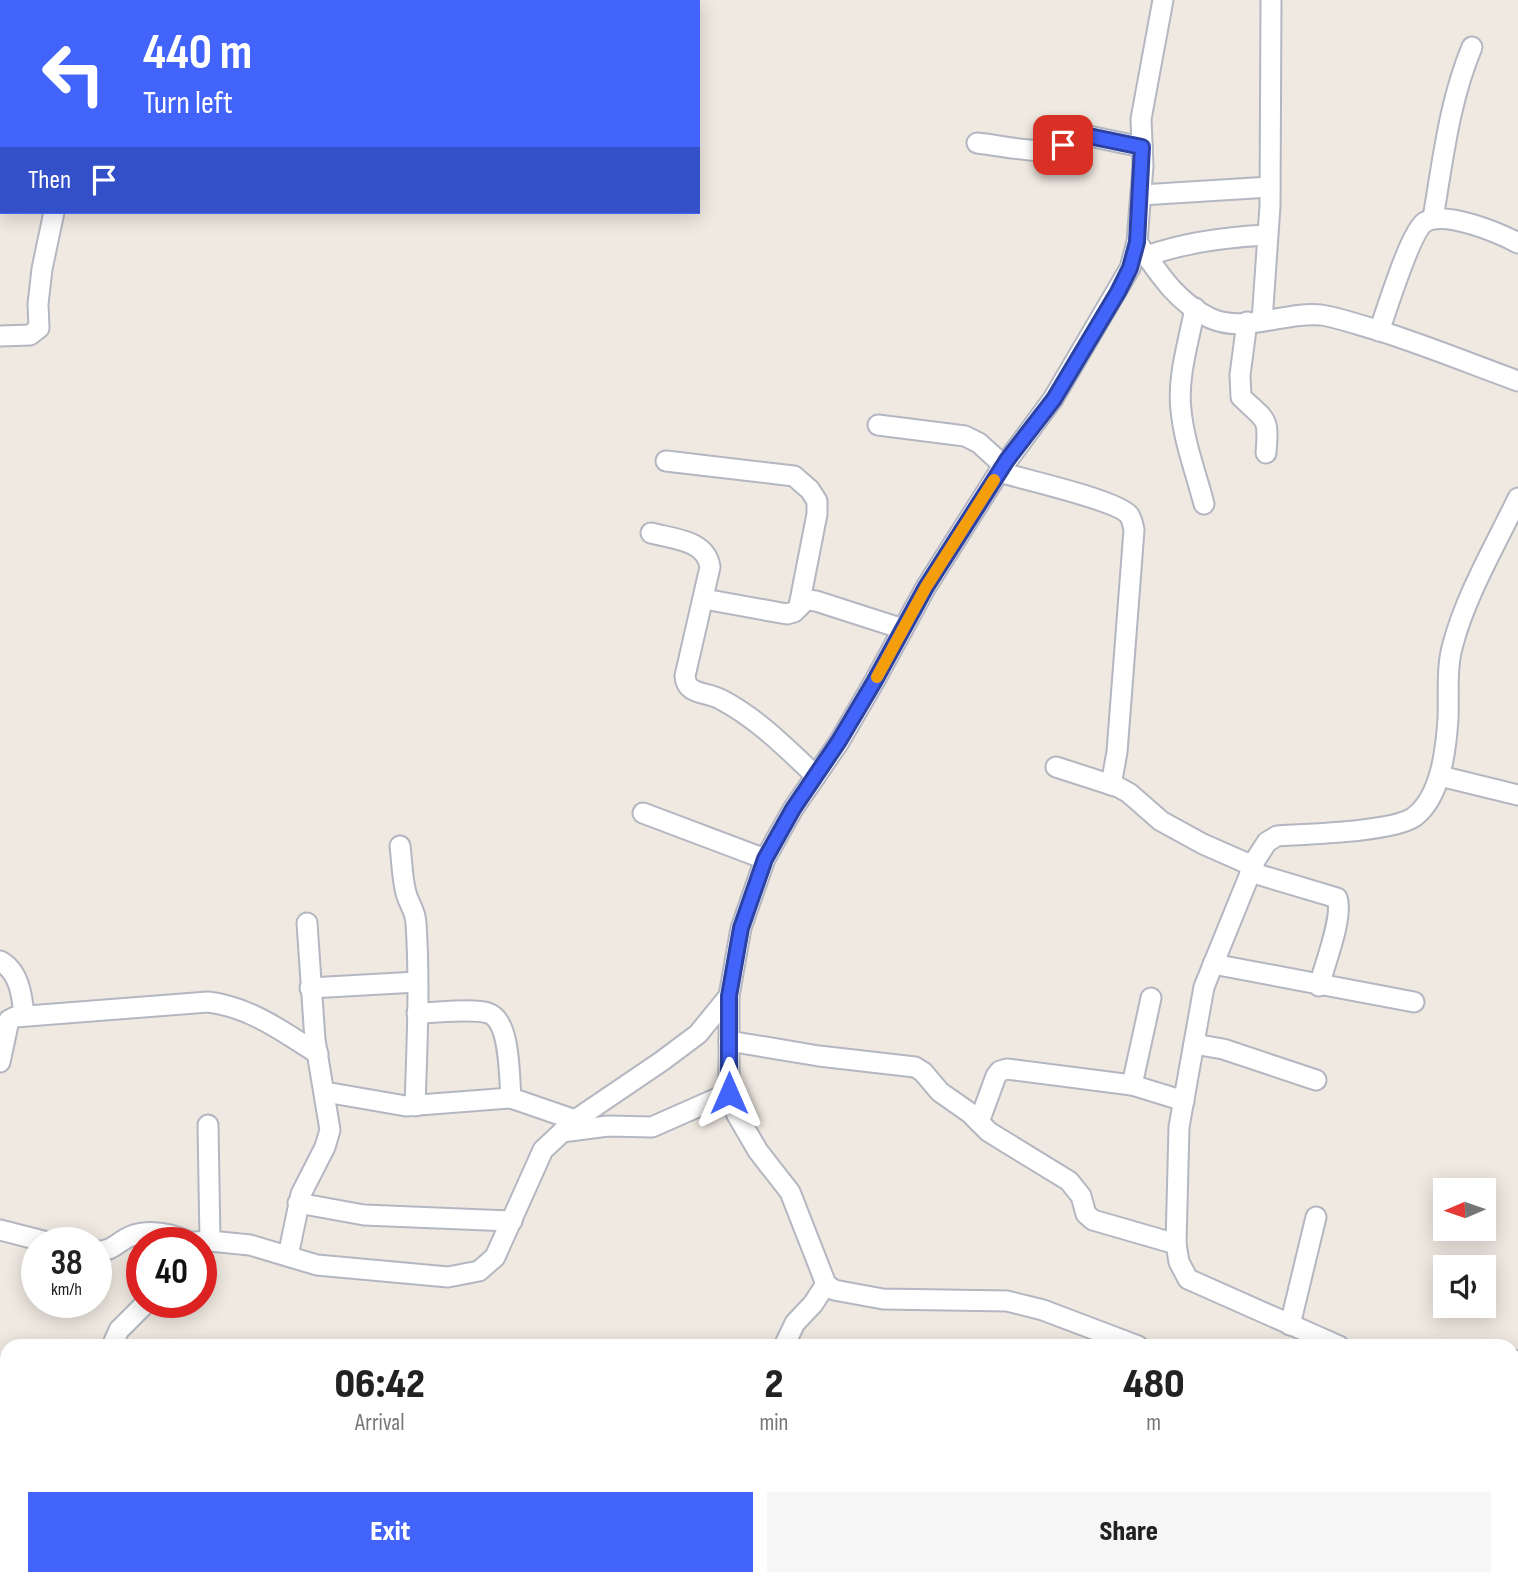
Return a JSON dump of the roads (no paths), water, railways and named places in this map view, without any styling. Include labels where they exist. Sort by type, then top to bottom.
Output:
[{"type":"street","points":[[1088,1339],[1043,1310],[1007,1301],[883,1299],[834,1290],[827,1283],[790,1192],[758,1151],[737,1115],[729,1093],[729,996],[741,928],[765,859],[793,809],[874,682],[926,587],[1001,469],[1054,399],[1142,249],[1141,119],[1163,0]]},
{"type":"street","points":[[1266,453],[1268,426],[1263,415],[1241,397],[1240,375],[1254,322],[1267,235],[1270,187],[1271,0]]},
{"type":"street","points":[[1433,218],[1451,108],[1472,47]]},
{"type":"street","points":[[977,143],[1056,149],[1079,134],[1142,147]]},
{"type":"street","points":[[1141,195],[1270,187]]},
{"type":"street","points":[[0,336],[30,335],[39,328],[38,304],[42,269],[54,214]]},
{"type":"street","points":[[1379,331],[1414,235],[1418,228],[1433,218],[1444,217],[1465,223],[1518,243]]},
{"type":"street","points":[[1142,249],[1267,235]]},
{"type":"street","points":[[1142,249],[1184,302],[1212,319],[1236,323],[1319,315],[1379,331],[1518,381]]},
{"type":"street","points":[[1195,309],[1181,388],[1181,409],[1204,504]]},
{"type":"street","points":[[878,425],[965,436],[979,443],[1001,469],[1088,496],[1128,513],[1134,530],[1117,752],[1111,785]]},
{"type":"street","points":[[666,461],[793,476],[810,490],[817,501],[817,514],[799,606]]},
{"type":"street","points":[[1323,1339],[1188,1279],[1180,1262],[1176,1244],[1179,1127],[1204,987],[1251,869],[1267,842],[1277,836],[1392,826],[1414,816],[1427,801],[1440,776],[1448,719],[1453,645],[1466,608],[1518,498]]},
{"type":"street","points":[[651,533],[703,548],[708,557],[710,567],[685,685],[690,690],[717,697],[738,708],[816,776]]},
{"type":"street","points":[[704,599],[787,614],[794,612],[806,600],[816,601],[903,629]]},
{"type":"street","points":[[1056,767],[1129,793],[1161,821],[1251,869],[1337,898],[1337,919],[1319,986]]},
{"type":"street","points":[[1440,776],[1518,795]]},
{"type":"street","points":[[643,813],[765,859]]},
{"type":"street","points":[[400,846],[405,891],[413,907],[416,923],[418,1013],[415,1106]]},
{"type":"street","points":[[289,1256],[299,1203],[330,1130],[310,988],[307,923]]},
{"type":"street","points":[[0,961],[7,965],[19,984],[23,1014]]},
{"type":"street","points":[[1213,964],[1415,1002]]},
{"type":"street","points":[[310,988],[417,982]]},
{"type":"street","points":[[217,1243],[250,1245],[317,1265],[448,1277],[480,1271],[495,1257],[543,1150],[568,1126],[698,1034],[729,996]]},
{"type":"street","points":[[1132,1085],[1151,998]]},
{"type":"street","points":[[0,1062],[9,1020],[23,1014],[208,1002],[225,1004],[268,1022],[318,1054]]},
{"type":"street","points":[[418,1013],[486,1012],[500,1021],[504,1033],[510,1098]]},
{"type":"street","points":[[729,1041],[819,1056],[915,1067],[923,1072],[940,1092],[1002,1140],[1069,1181],[1081,1196],[1086,1214],[1093,1220],[1176,1244]]},
{"type":"street","points":[[1194,1044],[1223,1049],[1316,1080]]},
{"type":"street","points":[[979,1122],[996,1076],[1007,1069],[1132,1085],[1184,1101]]},
{"type":"street","points":[[326,1092],[415,1106],[510,1098],[568,1126],[652,1127],[729,1093]]},
{"type":"street","points":[[201,1227],[211,1184],[208,1125]]},
{"type":"street","points":[[299,1203],[364,1215],[512,1221]]},
{"type":"street","points":[[1290,1325],[1316,1217]]},
{"type":"street","points":[[0,1230],[21,1235]]},
{"type":"street","points":[[788,1339],[795,1324],[827,1283]]},
{"type":"street","points":[[114,1339],[131,1318]]}]
